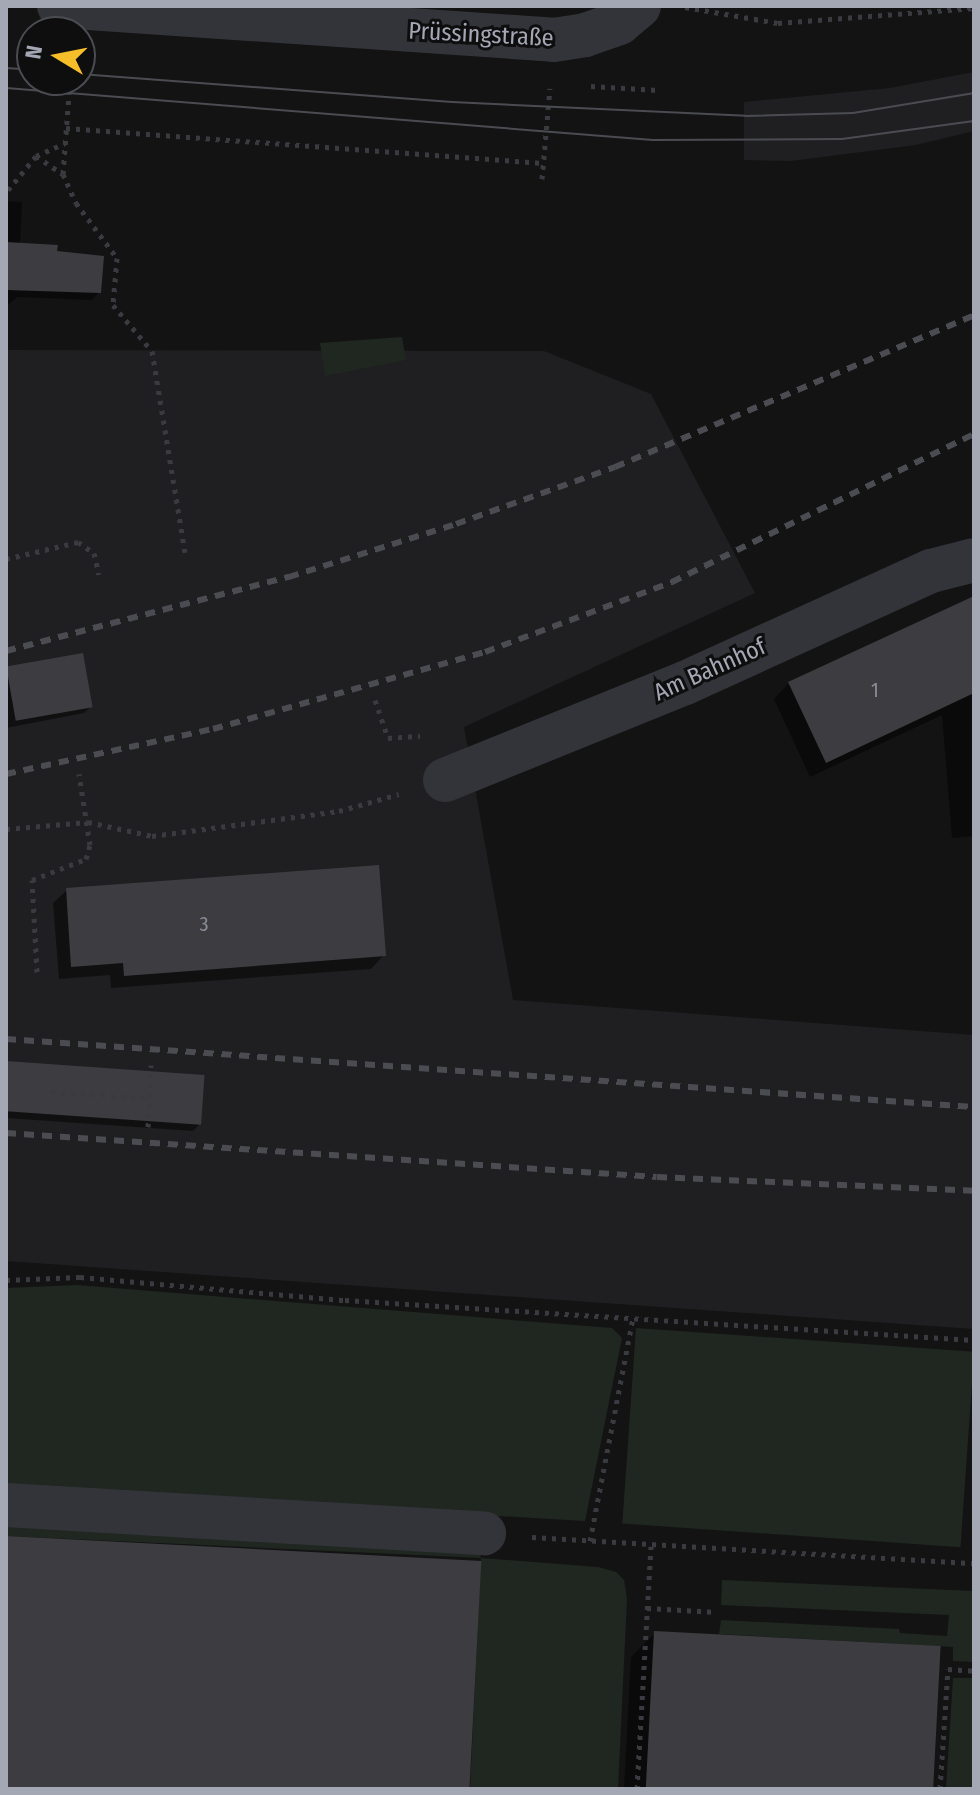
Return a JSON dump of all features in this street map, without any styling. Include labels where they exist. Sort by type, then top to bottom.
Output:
[{"type":"street","name":"Prüssingstraße","points":[[59,6],[315,15],[554,40],[585,35],[619,23],[639,6]]},
{"type":"street","name":"Am Bahnhof","points":[[445,780],[685,683],[931,571],[974,560]]},
{"type":"street","points":[[6,1505],[484,1533]]},
{"type":"path","points":[[680,6],[778,23],[974,8]]},
{"type":"path","points":[[542,179],[550,83]]},
{"type":"path","points":[[69,96],[63,174],[76,203],[117,258],[113,305],[152,351],[185,552]]},
{"type":"path","points":[[66,128],[543,163]]},
{"type":"path","points":[[8,190],[36,156],[65,143]]},
{"type":"path","points":[[36,156],[63,174]]},
{"type":"path","points":[[6,559],[78,542],[94,553],[99,574]]},
{"type":"path","points":[[6,829],[88,822],[152,836],[339,811],[445,780],[420,736],[388,738],[375,700]]},
{"type":"path","points":[[37,972],[32,880],[86,859],[90,845],[79,774]]},
{"type":"path","points":[[148,1127],[151,1065]]},
{"type":"path","points":[[51,1092],[149,1098]]},
{"type":"path","points":[[6,1280],[80,1277],[345,1300],[974,1340]]},
{"type":"path","points":[[590,1541],[633,1317]]},
{"type":"path","points":[[484,1533],[651,1546],[974,1563]]},
{"type":"path","points":[[637,1789],[651,1546]]},
{"type":"path","points":[[647,1608],[717,1612]]},
{"type":"path","points":[[940,1789],[948,1669],[974,1671]]},
{"type":"shaded area","points":[[974,72],[974,131],[916,145],[791,161],[744,160],[744,102],[890,88]]},
{"type":"shaded area","points":[[402,337],[406,360],[325,376],[320,343]]},
{"type":"shaded area","points":[[6,350],[544,351],[651,394],[755,593],[464,727],[513,1000],[974,1035],[974,1329],[6,1261]]},
{"type":"shaded area","points":[[77,1285],[612,1328],[622,1338],[585,1521],[6,1488],[6,1288]]},
{"type":"shaded area","points":[[636,1328],[974,1352],[961,1547],[622,1524]]},
{"type":"shaded area","points":[[6,1518],[479,1549],[481,1558],[6,1536]]},
{"type":"shaded area","points":[[481,1558],[598,1567],[616,1572],[624,1580],[627,1599],[618,1789],[470,1789]]},
{"type":"shaded area","points":[[722,1580],[974,1591],[974,1662],[953,1661],[953,1647],[719,1634],[721,1620],[899,1629],[900,1633],[947,1636],[949,1615],[721,1605]]},
{"type":"shaded area","points":[[953,1678],[974,1678],[974,1789],[946,1789]]},
{"type":"building","points":[[6,242],[58,245],[57,251],[104,256],[101,293],[6,290]]},
{"type":"building","points":[[974,596],[974,693],[826,763],[788,682]]},
{"type":"building","points":[[83,653],[93,707],[16,721],[6,667]]},
{"type":"building","points":[[379,865],[386,956],[124,976],[123,963],[71,967],[66,888]]},
{"type":"building","points":[[6,1061],[205,1075],[201,1125],[6,1111]]},
{"type":"building","points":[[6,1536],[481,1561],[469,1789],[6,1789]]},
{"type":"building","points":[[654,1631],[941,1646],[933,1789],[646,1789]]},
{"type":"tram line","points":[[6,68],[16,69]]},
{"type":"tram line","points":[[96,75],[452,102],[746,116],[853,113],[974,93]]},
{"type":"tram line","points":[[6,88],[653,140],[842,139],[974,121]]},
{"type":"railway","points":[[6,651],[289,577],[456,524],[615,467],[974,315]]},
{"type":"railway","points":[[6,774],[213,729],[485,652],[672,582],[974,434]]},
{"type":"railway","points":[[6,1039],[974,1107]]},
{"type":"railway","points":[[6,1133],[657,1177],[974,1191]]}]
